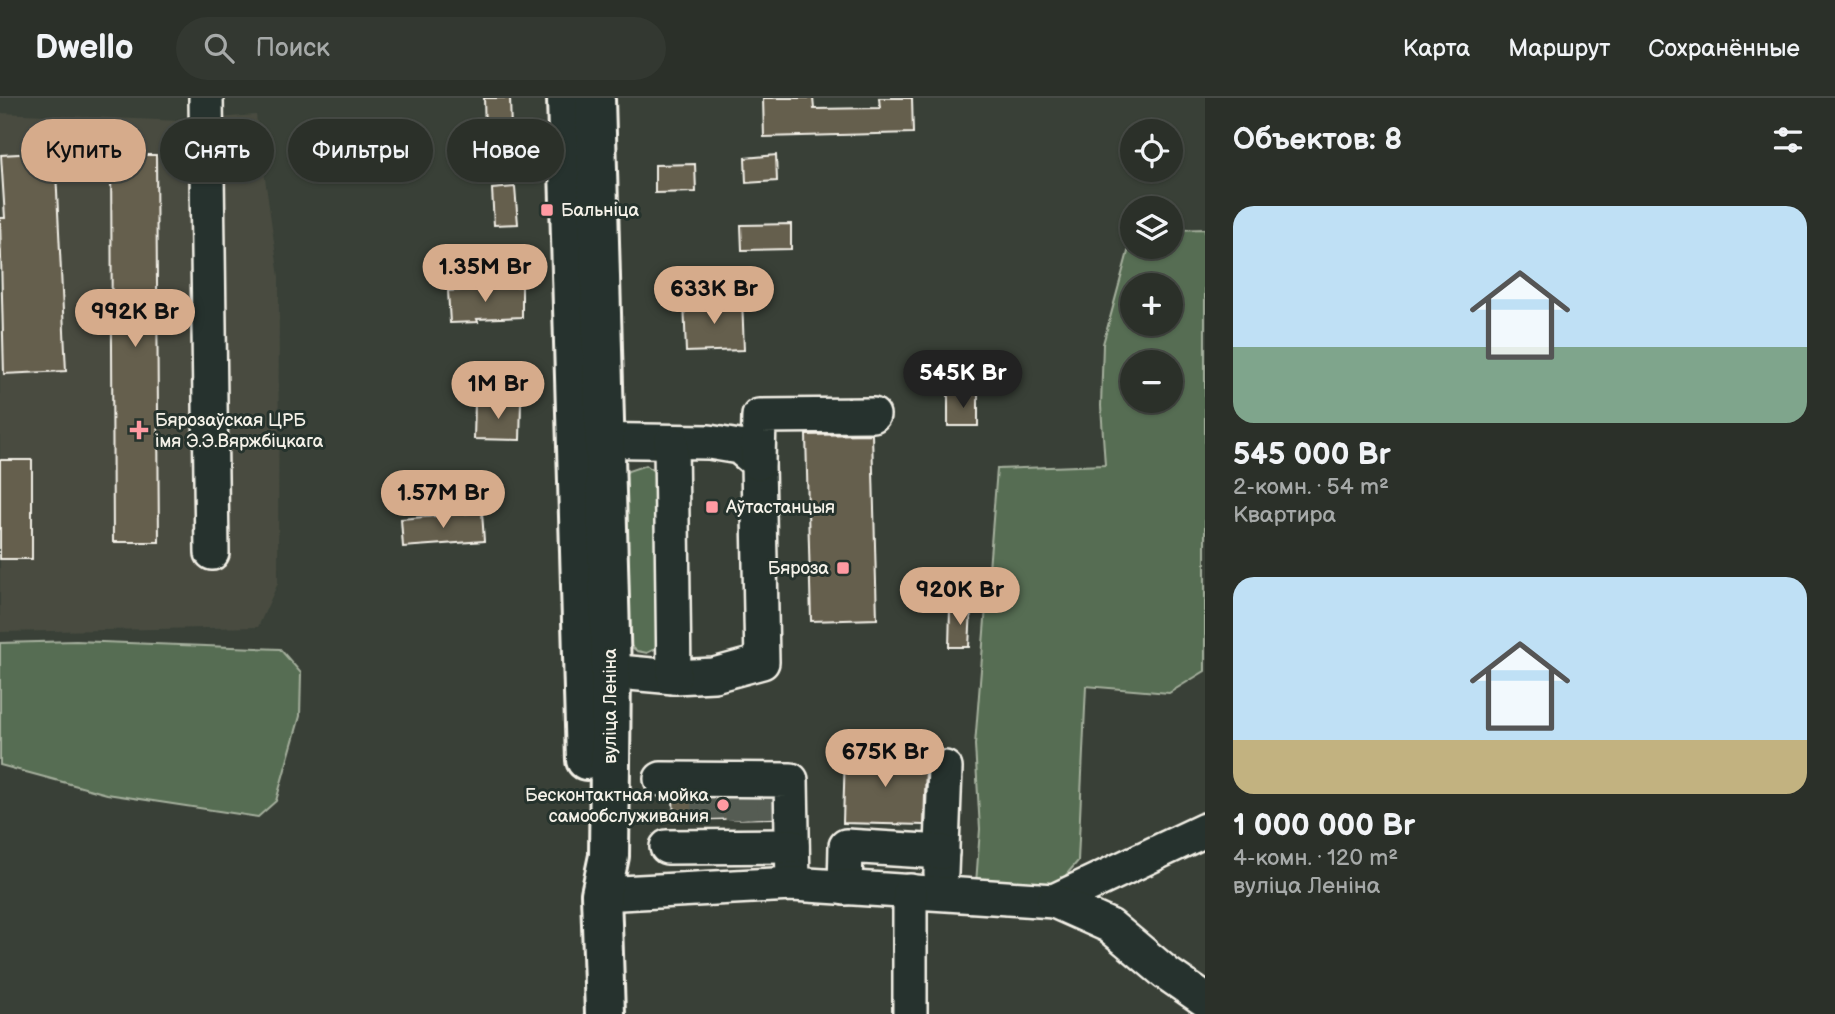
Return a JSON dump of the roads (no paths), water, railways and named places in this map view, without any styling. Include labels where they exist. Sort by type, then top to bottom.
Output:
[{"type":"main road","name":"вуліца Леніна","points":[[567,98],[591,440]]},
{"type":"main road","name":"вуліца Леніна","points":[[595,98],[591,440],[596,670],[589,855],[601,894],[605,1014]]},
{"type":"lane","points":[[206,98],[212,553]]},
{"type":"lane","points":[[596,670],[674,677],[715,675],[762,663],[759,416],[873,415]]},
{"type":"lane","points":[[591,440],[709,442],[739,447],[758,463]]},
{"type":"lane","points":[[671,442],[674,677]]},
{"type":"lane","points":[[910,1014],[925,892],[942,852],[945,768]]},
{"type":"lane","points":[[757,812],[691,810],[757,812]]},
{"type":"lane","points":[[757,812],[793,884]]},
{"type":"lane","points":[[1054,901],[1205,830]]},
{"type":"lane","points":[[845,888],[846,846],[942,852]]},
{"type":"lane","points":[[601,894],[793,884],[1054,901],[1110,926],[1166,973],[1205,1000]]},
{"type":"tunnel","points":[[764,789],[765,818]]},
{"type":"tunnel","points":[[740,790],[742,819]]},
{"type":"tunnel","points":[[707,791],[708,819]]},
{"type":"place","name":"Бальніца","points":[[547,210]]},
{"type":"place","name":"Бярозаўская ЦРБ імя Э.Э.Вяржбіцкага","points":[[139,430]]},
{"type":"place","name":"Аўтастанцыя","points":[[712,507]]},
{"type":"place","name":"Бяроза","points":[[843,568]]},
{"type":"place","name":"Бесконтактная мойка самообслуживания","points":[[723,805]]}]
